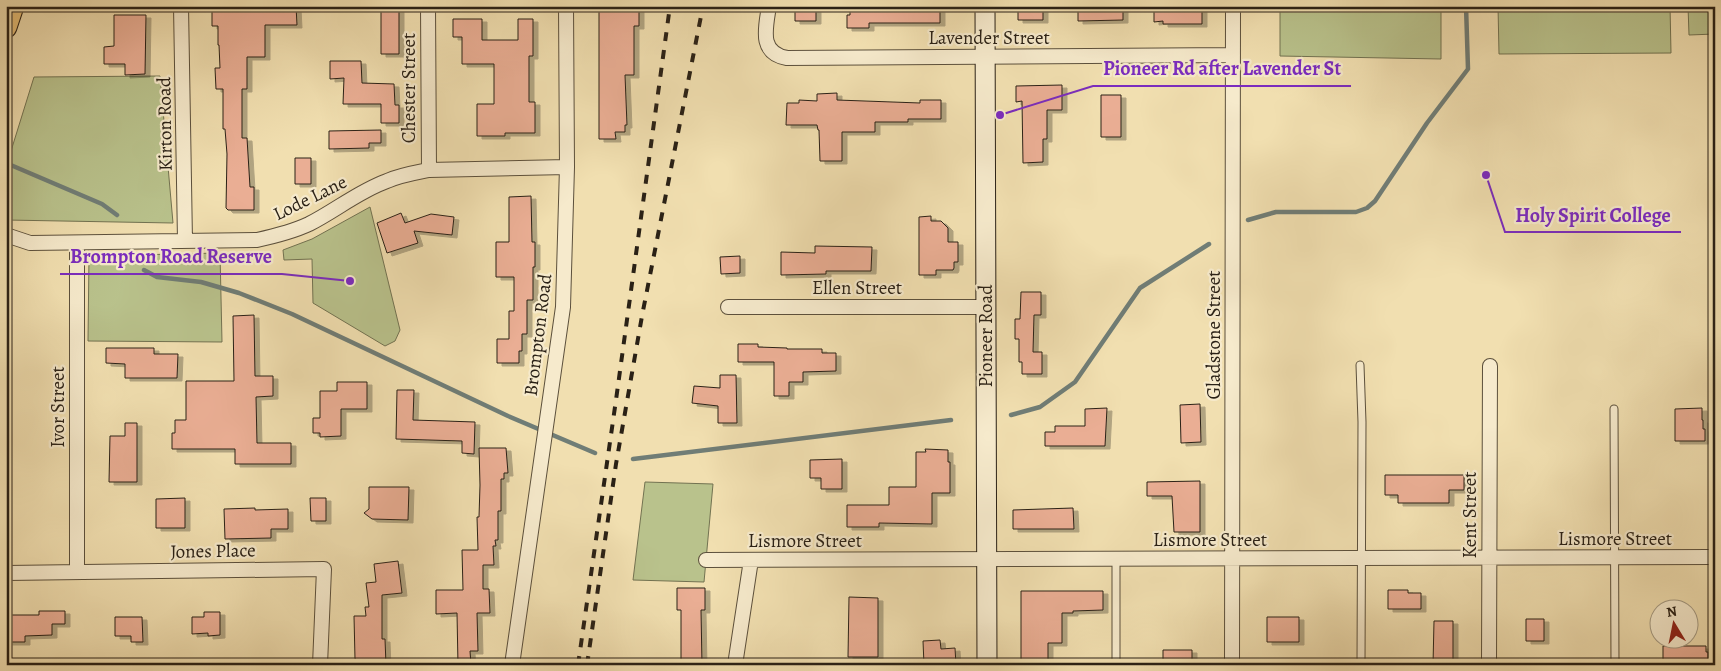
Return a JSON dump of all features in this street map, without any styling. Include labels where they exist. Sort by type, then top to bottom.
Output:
[{"type":"main road","points":[[6,27],[13,6]]},
{"type":"main road","name":"Pioneer Road","points":[[985,6],[987,665]]},
{"type":"street","name":"Kirton Road","points":[[181,6],[186,241]]},
{"type":"street","name":"Chester Street","points":[[428,6],[429,170]]},
{"type":"street","name":"Brompton Road","points":[[512,665],[564,307],[567,167],[566,6]]},
{"type":"street","name":"Lavender Street","points":[[769,6],[766,29],[769,48],[776,55],[787,58],[1233,55]]},
{"type":"street","name":"Gladstone Street","points":[[1232,665],[1233,6]]},
{"type":"street","name":"Lode Lane","points":[[6,235],[30,244],[257,240],[286,233],[309,224],[386,181],[407,174],[429,170],[567,167]]},
{"type":"street","name":"Ivor Street","points":[[77,243],[77,572]]},
{"type":"street","name":"Ellen Street","points":[[728,307],[986,307]]},
{"type":"street","name":"Kent Street","points":[[1489,665],[1490,366]]},
{"type":"street","name":"Lismore Street","points":[[706,560],[1715,557]]},
{"type":"street","points":[[735,665],[750,560]]},
{"type":"street","name":"Jones Place","points":[[6,573],[324,569],[320,665]]},
{"type":"lane","points":[[1360,365],[1362,422],[1361,665]]},
{"type":"lane","points":[[1614,409],[1615,665]]},
{"type":"lane","points":[[1116,559],[1116,665]]},
{"type":"green space","points":[[1280,6],[1441,6],[1441,59],[1280,56]]},
{"type":"green space","points":[[1498,6],[1670,6],[1671,53],[1499,54]]},
{"type":"green space","points":[[1688,6],[1715,6],[1715,34],[1689,35]]},
{"type":"green space","points":[[160,76],[173,223],[6,220],[6,167],[34,77]]},
{"type":"green space","points":[[370,207],[400,330],[395,341],[385,346],[313,303],[312,259],[284,260],[283,250],[312,239]]},
{"type":"green space","points":[[220,253],[222,342],[88,341],[89,256]]},
{"type":"green space","points":[[645,482],[713,484],[704,582],[633,580]]},
{"type":"building","points":[[212,6],[245,6],[245,8],[296,6],[297,25],[265,25],[265,57],[247,57],[247,89],[242,89],[242,138],[247,138],[250,187],[254,187],[254,210],[228,210],[226,208],[227,154],[225,129],[223,129],[223,89],[216,89],[215,68],[220,68],[219,45],[218,26],[212,26]]},
{"type":"building","points":[[381,6],[399,6],[399,54],[381,54]]},
{"type":"building","points":[[599,6],[639,6],[639,26],[634,26],[634,75],[625,75],[627,125],[625,125],[625,132],[615,132],[616,139],[599,139]]},
{"type":"building","points":[[795,6],[816,6],[816,21],[795,21]]},
{"type":"building","points":[[892,6],[940,6],[940,23],[869,23],[869,28],[847,28],[847,15],[850,15],[850,8],[892,8]]},
{"type":"building","points":[[1018,6],[1043,6],[1043,20],[1018,20]]},
{"type":"building","points":[[1078,6],[1123,6],[1123,20],[1078,21]]},
{"type":"building","points":[[1154,6],[1202,6],[1202,24],[1163,24],[1163,21],[1154,22]]},
{"type":"building","points":[[114,15],[146,15],[145,74],[125,75],[125,64],[104,64],[104,47],[114,46]]},
{"type":"building","points":[[453,19],[482,19],[482,40],[518,40],[518,19],[533,19],[533,56],[529,56],[529,102],[535,102],[535,133],[505,133],[505,136],[477,136],[477,104],[494,104],[494,64],[462,64],[462,37],[453,37]]},
{"type":"building","points":[[330,61],[361,61],[362,83],[394,84],[395,105],[399,105],[399,123],[381,123],[381,104],[343,104],[344,78],[330,79]]},
{"type":"building","points":[[1062,85],[1062,110],[1047,110],[1047,139],[1043,139],[1043,162],[1023,163],[1022,101],[1016,102],[1016,86]]},
{"type":"building","points":[[837,93],[837,100],[920,103],[920,100],[941,100],[941,119],[875,122],[875,132],[842,132],[842,161],[820,161],[819,130],[817,125],[786,125],[787,103],[799,103],[799,100],[817,101],[817,94]]},
{"type":"building","points":[[1101,95],[1121,95],[1121,137],[1101,137]]},
{"type":"building","points":[[381,130],[381,143],[369,143],[369,148],[329,149],[329,131]]},
{"type":"building","points":[[295,158],[311,158],[311,184],[295,184]]},
{"type":"building","points":[[531,196],[532,242],[535,242],[535,267],[533,267],[533,300],[527,300],[527,334],[522,334],[522,351],[519,351],[519,363],[497,363],[497,339],[509,339],[509,311],[514,311],[514,277],[496,277],[496,242],[509,242],[509,197]]},
{"type":"building","points":[[401,213],[405,223],[431,214],[454,217],[452,235],[414,231],[418,243],[387,253],[377,223]]},
{"type":"building","points":[[931,216],[931,221],[941,221],[948,228],[948,242],[958,242],[958,262],[954,262],[953,270],[936,270],[936,275],[919,275],[919,217]]},
{"type":"building","points":[[815,246],[872,247],[871,271],[826,271],[826,274],[781,275],[781,252],[815,253]]},
{"type":"building","points":[[740,256],[740,273],[721,274],[720,257]]},
{"type":"building","points":[[1021,292],[1041,292],[1041,315],[1034,315],[1033,352],[1042,352],[1042,374],[1022,374],[1022,362],[1019,362],[1019,339],[1015,339],[1015,319],[1020,319]]},
{"type":"building","points":[[254,315],[255,376],[273,376],[273,396],[256,397],[257,443],[291,443],[291,464],[235,464],[235,449],[172,449],[172,433],[175,433],[175,420],[186,420],[186,381],[234,381],[233,316]]},
{"type":"building","points":[[738,344],[758,344],[758,347],[787,349],[822,349],[822,353],[836,353],[836,371],[803,372],[803,382],[789,382],[789,396],[774,396],[774,362],[738,362]]},
{"type":"building","points":[[106,348],[154,348],[154,354],[178,354],[177,378],[125,378],[125,364],[106,363]]},
{"type":"building","points":[[720,375],[736,375],[737,423],[718,423],[718,406],[692,403],[694,386],[720,388]]},
{"type":"building","points":[[337,382],[367,382],[367,409],[341,409],[341,436],[320,437],[320,433],[313,433],[313,418],[320,418],[320,391],[337,391]]},
{"type":"building","points":[[397,390],[414,390],[413,420],[475,422],[474,454],[462,453],[462,441],[396,439]]},
{"type":"building","points":[[1200,404],[1201,442],[1181,443],[1180,405]]},
{"type":"building","points":[[1107,408],[1105,446],[1045,446],[1045,432],[1055,432],[1055,426],[1085,426],[1085,409]]},
{"type":"building","points":[[1702,408],[1705,441],[1675,441],[1675,409]]},
{"type":"building","points":[[125,423],[137,423],[137,482],[109,482],[110,436],[125,436]]},
{"type":"building","points":[[479,448],[506,448],[508,473],[504,473],[504,479],[501,479],[501,511],[498,511],[498,540],[495,540],[496,546],[493,546],[494,565],[483,565],[483,589],[489,589],[490,613],[477,613],[478,651],[470,651],[471,665],[458,665],[457,613],[436,614],[436,590],[463,590],[462,550],[478,550]]},
{"type":"building","points":[[925,449],[948,450],[948,462],[950,462],[950,493],[932,493],[932,524],[879,523],[879,527],[847,527],[847,505],[889,505],[889,487],[916,487],[916,452],[926,452]]},
{"type":"building","points":[[842,459],[842,489],[821,489],[821,478],[810,478],[810,460]]},
{"type":"building","points":[[1385,475],[1464,475],[1464,490],[1449,490],[1449,503],[1398,503],[1398,495],[1385,495]]},
{"type":"building","points":[[1200,481],[1200,532],[1174,532],[1172,496],[1147,496],[1147,482]]},
{"type":"building","points":[[369,487],[409,487],[408,520],[372,519],[364,513],[369,509]]},
{"type":"building","points":[[185,498],[185,528],[156,528],[156,499]]},
{"type":"building","points":[[310,498],[326,498],[326,521],[311,521]]},
{"type":"building","points":[[255,508],[255,510],[288,509],[288,529],[271,529],[271,538],[225,539],[224,509]]},
{"type":"building","points":[[1073,508],[1074,529],[1013,529],[1013,510]]},
{"type":"building","points":[[398,561],[402,593],[382,595],[382,639],[385,639],[386,665],[356,665],[354,616],[366,616],[365,607],[369,607],[366,583],[376,582],[374,564]]},
{"type":"building","points":[[677,588],[705,588],[705,610],[701,610],[702,665],[681,665],[681,610],[677,610]]},
{"type":"building","points":[[1388,590],[1408,590],[1408,593],[1421,593],[1421,609],[1388,609]]},
{"type":"building","points":[[1021,591],[1103,591],[1103,610],[1062,613],[1062,643],[1048,643],[1048,665],[1021,665]]},
{"type":"building","points":[[849,597],[878,598],[878,657],[848,657]]},
{"type":"building","points":[[39,611],[65,611],[65,624],[52,624],[52,635],[25,636],[25,642],[6,642],[6,615],[39,615]]},
{"type":"building","points":[[204,612],[220,612],[220,635],[208,636],[208,633],[192,634],[192,617],[204,617]]},
{"type":"building","points":[[115,617],[142,617],[143,642],[131,642],[131,636],[115,636]]},
{"type":"building","points":[[1267,617],[1299,617],[1299,642],[1267,642]]},
{"type":"building","points":[[1526,619],[1544,619],[1544,641],[1526,641]]},
{"type":"building","points":[[1434,621],[1453,621],[1453,665],[1433,665]]},
{"type":"building","points":[[940,640],[941,649],[955,648],[956,665],[924,665],[923,641]]},
{"type":"building","points":[[1698,646],[1706,646],[1708,664],[1663,665],[1663,648],[1698,648]]},
{"type":"building","points":[[1163,650],[1192,650],[1192,665],[1163,665]]},
{"type":"waterway","points":[[1248,220],[1276,212],[1356,212],[1367,208],[1375,201],[1427,123],[1468,69],[1466,6]]},
{"type":"waterway","points":[[6,163],[102,204],[117,215]]},
{"type":"waterway","points":[[1011,415],[1040,407],[1075,382],[1140,288],[1209,244]]},
{"type":"waterway","points":[[144,270],[157,277],[201,282],[239,293],[292,314],[508,416],[595,453]]},
{"type":"waterway","points":[[633,459],[951,420]]},
{"type":"railway","points":[[578,665],[670,6]]},
{"type":"railway","points":[[587,665],[616,464],[642,316],[703,6]]},
{"type":"place","name":"Pioneer Rd after Lavender St","points":[[1000,115]]},
{"type":"place","name":"Holy Spirit College","points":[[1486,175]]},
{"type":"place","name":"Brompton Road Reserve","points":[[350,281]]}]
